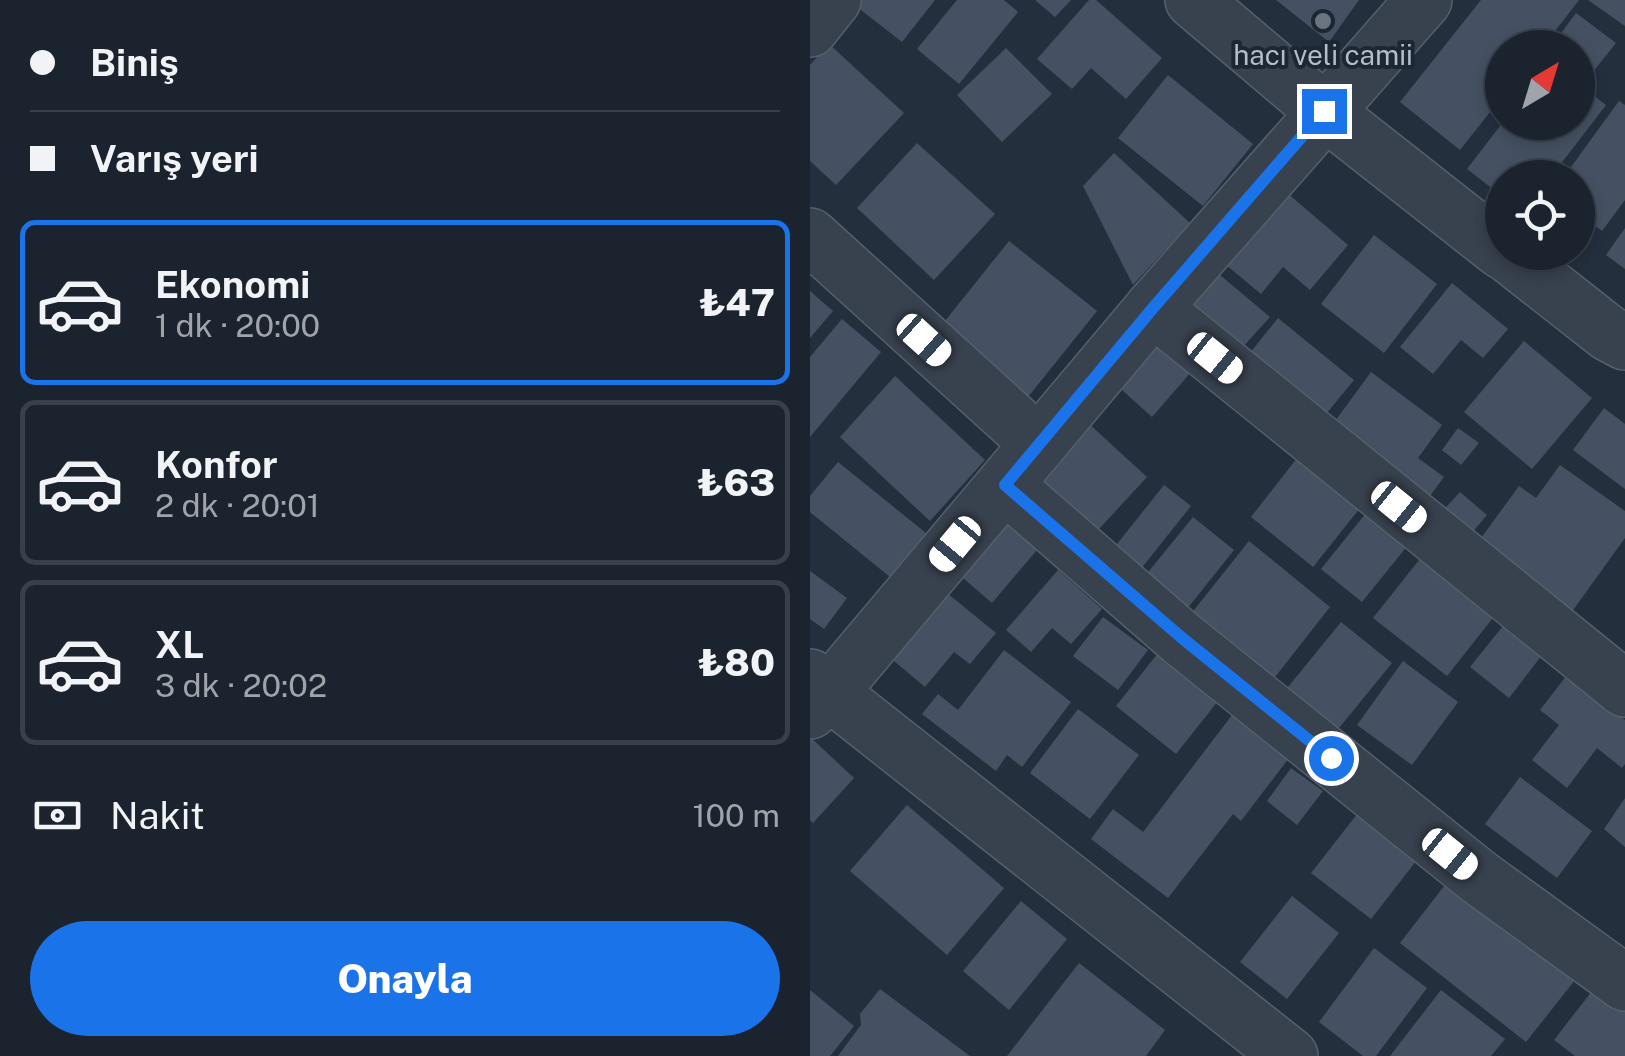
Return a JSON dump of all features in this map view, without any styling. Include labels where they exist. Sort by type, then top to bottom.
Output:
[{"type":"street","points":[[810,29],[834,0]]},
{"type":"street","points":[[1193,0],[1324,111],[1485,237]]},
{"type":"street","points":[[1290,1056],[816,694],[1022,464],[1153,308],[1424,0]]},
{"type":"street","points":[[810,236],[1182,638],[1480,878],[1625,984]]},
{"type":"street","points":[[1527,270],[1625,342]]},
{"type":"street","points":[[1153,308],[1625,689]]},
{"type":"building","points":[[935,0],[902,42],[852,3]]},
{"type":"building","points":[[957,0],[1004,0],[1018,12],[959,84],[917,49]]},
{"type":"building","points":[[1035,0],[1071,0],[1055,17]]},
{"type":"building","points":[[1089,0],[1096,0],[1162,58],[1126,99],[1091,68],[1072,89],[1037,59]]},
{"type":"building","name":"hacı veli camii","points":[[1276,0],[1359,0],[1329,42]]},
{"type":"building","points":[[1481,0],[1579,0],[1556,30],[1485,30],[1485,118],[1460,150],[1400,102]]},
{"type":"building","points":[[1588,0],[1625,0],[1625,26]]},
{"type":"building","points":[[1576,13],[1616,43],[1595,69],[1595,30],[1563,30]]},
{"type":"building","points":[[829,44],[904,113],[836,185],[810,161],[810,65]]},
{"type":"building","points":[[1006,48],[1052,94],[1002,142],[957,95]]},
{"type":"building","points":[[1168,75],[1253,144],[1203,206],[1118,138]]},
{"type":"building","points":[[1595,96],[1606,105],[1595,119]]},
{"type":"building","points":[[1619,101],[1625,105],[1625,200],[1602,231],[1595,226],[1595,160],[1576,160],[1591,140],[1595,140],[1595,134]]},
{"type":"building","points":[[1489,140],[1579,140],[1564,160],[1485,160],[1485,183],[1467,169]]},
{"type":"building","points":[[917,143],[995,214],[934,280],[857,208]]},
{"type":"building","points":[[1114,153],[1190,223],[1133,285],[1083,186]]},
{"type":"building","points":[[1286,192],[1348,245],[1310,290],[1283,267],[1261,294],[1225,264]]},
{"type":"building","points":[[1625,228],[1625,269],[1606,255]]},
{"type":"building","points":[[1374,235],[1437,284],[1384,353],[1321,304]]},
{"type":"building","points":[[1009,241],[1097,311],[1028,397],[941,326]]},
{"type":"building","points":[[1214,270],[1270,317],[1241,349],[1187,301]]},
{"type":"building","points":[[1452,283],[1508,329],[1483,358],[1461,340],[1433,374],[1400,347]]},
{"type":"building","points":[[810,291],[833,311],[810,338]]},
{"type":"building","points":[[1278,318],[1354,380],[1326,414],[1250,353]]},
{"type":"building","points":[[842,319],[881,352],[810,437],[810,357]]},
{"type":"building","points":[[1152,336],[1192,371],[1152,417],[1112,381]]},
{"type":"building","points":[[1524,341],[1592,398],[1532,469],[1464,412]]},
{"type":"building","points":[[1371,372],[1442,425],[1418,458],[1444,477],[1427,500],[1330,428]]},
{"type":"building","points":[[895,376],[985,460],[930,521],[840,437]]},
{"type":"building","points":[[1604,408],[1625,424],[1625,489],[1573,450]]},
{"type":"building","points":[[1088,423],[1147,477],[1088,541],[1029,488]]},
{"type":"building","points":[[1458,428],[1479,443],[1461,465],[1442,450]]},
{"type":"building","points":[[1297,458],[1360,508],[1313,567],[1251,517]]},
{"type":"building","points":[[838,462],[926,533],[890,577],[810,512],[810,496]]},
{"type":"building","points":[[1560,465],[1625,511],[1625,538],[1571,613],[1476,545],[1519,486],[1536,498]]},
{"type":"building","points":[[1164,485],[1191,506],[1140,570],[1113,549]]},
{"type":"building","points":[[1460,492],[1487,515],[1463,543],[1436,518]]},
{"type":"building","points":[[1375,502],[1416,535],[1362,602],[1321,569]]},
{"type":"building","points":[[998,507],[1042,544],[992,603],[949,566]]},
{"type":"building","points":[[1193,517],[1234,550],[1187,609],[1145,576]]},
{"type":"building","points":[[1249,541],[1330,607],[1272,681],[1190,615]]},
{"type":"building","points":[[1423,555],[1496,614],[1447,676],[1373,618]]},
{"type":"building","points":[[1058,570],[1102,609],[1071,644],[1052,628],[1031,652],[1006,630]]},
{"type":"building","points":[[810,571],[847,598],[824,629],[810,619]]},
{"type":"building","points":[[936,584],[996,633],[970,664],[954,652],[925,687],[881,650]]},
{"type":"building","points":[[1511,616],[1549,646],[1509,698],[1470,667]]},
{"type":"building","points":[[1103,617],[1148,650],[1118,690],[1073,656]]},
{"type":"building","points":[[1341,622],[1392,663],[1335,733],[1284,692]]},
{"type":"building","points":[[1166,643],[1226,691],[1176,754],[1116,706]]},
{"type":"building","points":[[1004,650],[1071,702],[1022,767],[1007,755],[996,771],[922,714],[938,694],[958,710]]},
{"type":"building","points":[[1403,661],[1458,702],[1412,765],[1357,725]]},
{"type":"building","points":[[1567,675],[1625,720],[1625,764],[1622,768],[1597,748],[1567,788],[1532,760],[1559,725],[1540,710]]},
{"type":"building","points":[[1078,709],[1139,755],[1090,819],[1030,773]]},
{"type":"building","points":[[1232,715],[1289,758],[1241,821],[1233,814],[1168,898],[1091,839],[1113,809],[1143,832]]},
{"type":"building","points":[[810,737],[854,778],[813,823],[810,820]]},
{"type":"building","points":[[1291,768],[1323,791],[1297,825],[1267,801]]},
{"type":"building","points":[[1520,777],[1592,831],[1557,878],[1485,824]]},
{"type":"building","points":[[1625,798],[1625,847],[1604,829]]},
{"type":"building","points":[[907,805],[1004,888],[947,955],[850,871]]},
{"type":"building","points":[[1358,813],[1417,860],[1371,919],[1311,873]]},
{"type":"building","points":[[1448,881],[1575,980],[1526,1042],[1400,943]]},
{"type":"building","points":[[1292,896],[1339,933],[1287,999],[1240,962]]},
{"type":"building","points":[[1021,901],[1067,939],[1009,1010],[963,971]]},
{"type":"building","points":[[1374,948],[1427,988],[1376,1056],[1363,1056],[1319,1022]]},
{"type":"building","points":[[1079,963],[1165,1030],[1146,1056],[1007,1056]]},
{"type":"building","points":[[1596,986],[1625,1007],[1625,1056],[1575,1056],[1554,1040]]},
{"type":"building","points":[[880,989],[970,1056],[838,1056],[861,1025],[860,1014]]},
{"type":"building","points":[[810,990],[854,1026],[830,1056],[810,1056]]},
{"type":"building","points":[[1441,990],[1505,1039],[1491,1056],[1390,1056]]},
{"type":"place","name":"hacı veli camii","points":[[1323,21]]},
{"type":"route","points":[[1324,111],[1005,485],[1182,638],[1331,758]]}]
